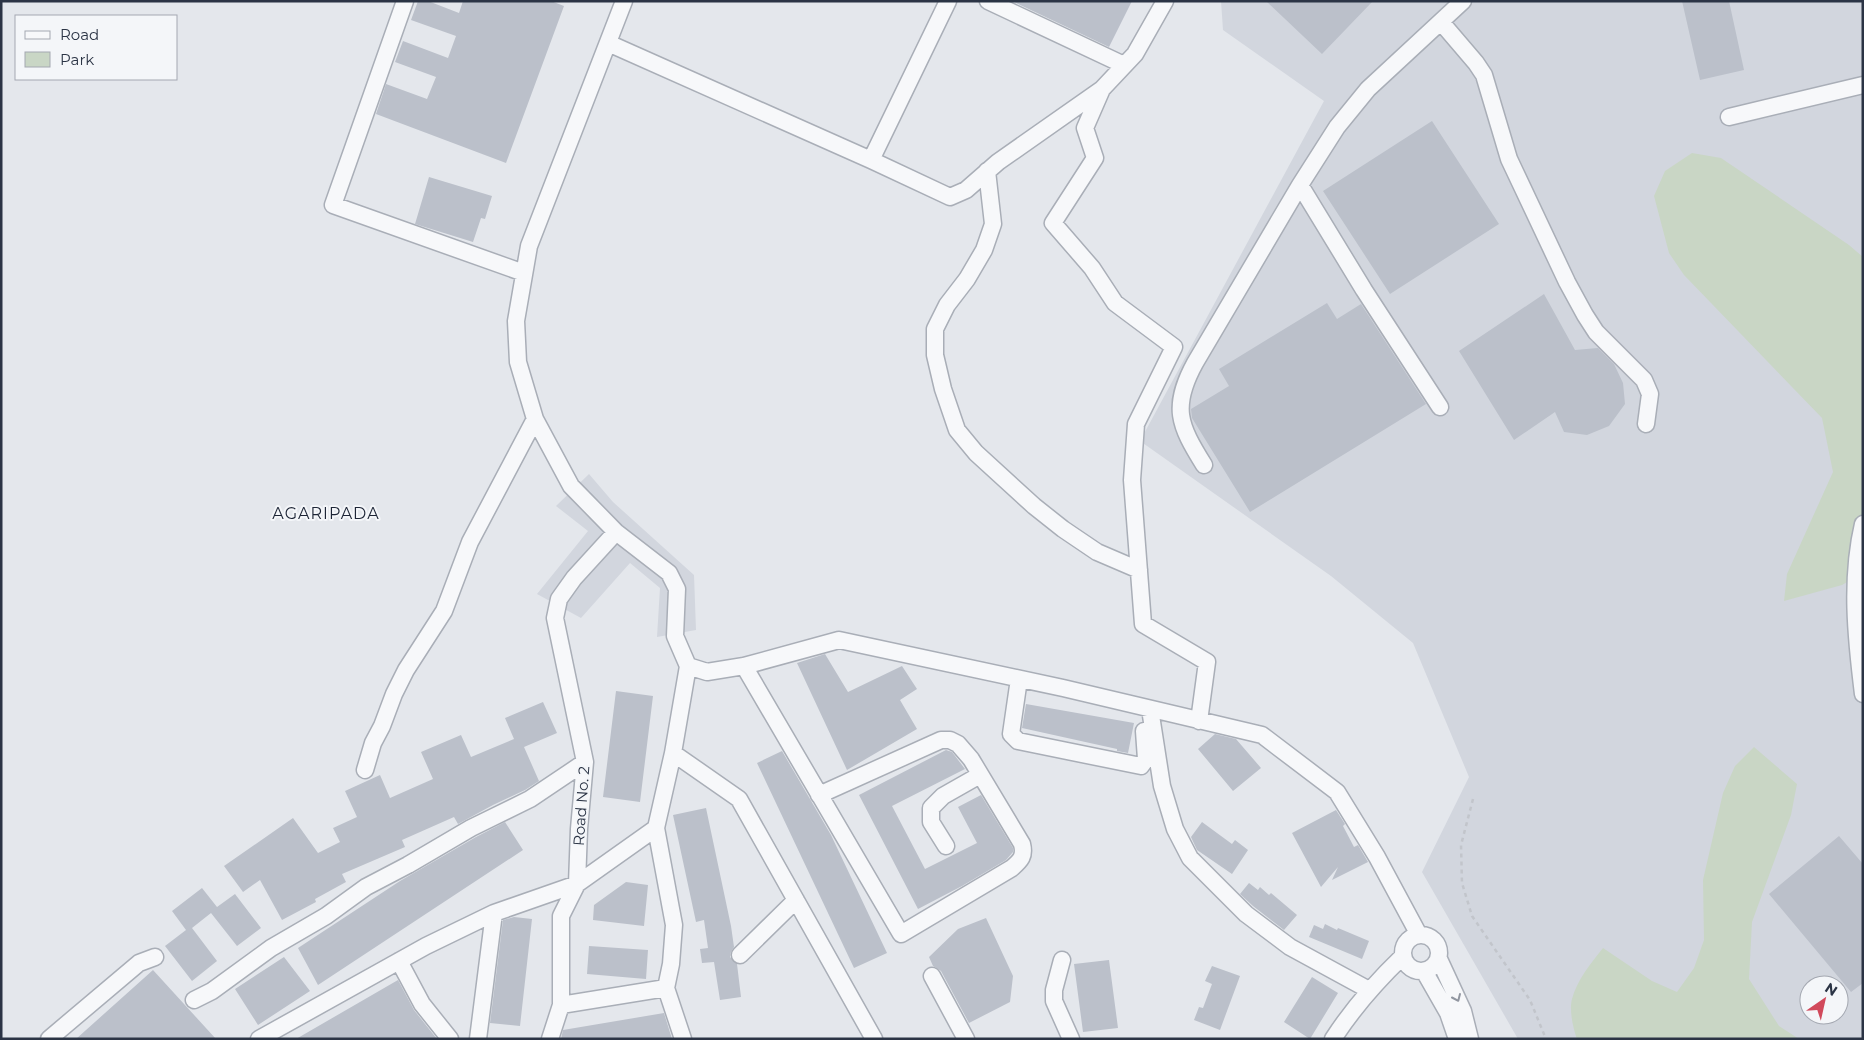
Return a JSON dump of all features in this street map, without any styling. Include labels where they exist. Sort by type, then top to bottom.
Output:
[{"type":"street","points":[[405,1],[333,205],[524,273]]},
{"type":"street","points":[[624,1],[529,246],[516,321],[518,362],[535,419],[571,486],[616,532],[670,573],[677,589],[675,636],[688,666],[673,753],[656,828],[674,925],[671,964],[666,988],[683,1039]]},
{"type":"street","points":[[871,160],[948,1]]},
{"type":"street","points":[[988,1],[1124,65]]},
{"type":"street","points":[[608,43],[950,197],[966,190],[987,171],[1102,89],[1135,54],[1165,1]]},
{"type":"street","points":[[1204,465],[1188,440],[1180,418],[1180,399],[1186,381],[1300,185],[1336,127],[1368,89],[1463,1]]},
{"type":"street","points":[[1441,22],[1484,75],[1509,158],[1567,282],[1585,315],[1602,339],[1644,380],[1650,394],[1646,424]]},
{"type":"street","points":[[1729,117],[1863,85]]},
{"type":"street","points":[[1102,89],[1085,128],[1095,158],[1053,222],[1092,268],[1115,303],[1174,347],[1136,424],[1132,480],[1143,624],[1207,662],[1198,721]]},
{"type":"street","points":[[987,171],[993,224],[984,250],[967,280],[947,305],[935,329],[935,355],[943,389],[957,430],[976,453],[1034,506],[1063,529],[1097,552],[1139,570]]},
{"type":"street","points":[[1300,185],[1364,290],[1440,407]]},
{"type":"street","points":[[364,770],[373,743],[382,726],[394,694],[406,670],[444,611],[470,542],[535,419]]},
{"type":"street","points":[[1863,524],[1860,537],[1854,614],[1863,694]]},
{"type":"street","name":"Road No. 2","points":[[550,1039],[561,1005],[561,916],[577,884],[579,829],[585,762],[555,618],[559,598],[574,578],[616,532]]},
{"type":"street","points":[[688,666],[707,672],[744,666],[839,640],[1262,734],[1338,792],[1377,857],[1419,935]]},
{"type":"street","points":[[744,666],[819,795],[901,934],[1007,871],[1021,860],[1024,853],[1022,844],[971,759],[958,744],[950,740],[941,740],[819,795]]},
{"type":"street","points":[[1019,679],[1011,734],[1018,741],[1140,766],[1146,759],[1147,708]]},
{"type":"street","points":[[1147,708],[1162,786],[1175,829],[1190,858],[1246,914],[1290,947],[1371,988],[1419,971],[1430,969],[1436,965],[1440,951],[1433,939],[1419,935],[1413,938],[1407,942],[1403,956],[1409,967],[1419,971],[1448,1013],[1457,1039]]},
{"type":"street","points":[[673,753],[738,799],[874,1039]]},
{"type":"street","points":[[194,1000],[212,991],[271,948],[326,916],[366,887],[408,865],[470,828],[530,799],[585,762]]},
{"type":"street","points":[[946,846],[931,822],[931,808],[943,796],[980,774]]},
{"type":"street","points":[[259,1039],[426,946],[494,913],[577,884],[656,828]]},
{"type":"street","points":[[740,955],[796,900]]},
{"type":"street","points":[[478,1039],[494,913]]},
{"type":"street","points":[[1332,1039],[1352,1010],[1403,956]]},
{"type":"street","points":[[49,1039],[139,963],[155,957]]},
{"type":"street","points":[[1439,958],[1463,1011],[1470,1039]]},
{"type":"street","points":[[1062,960],[1054,990],[1054,1001],[1071,1039]]},
{"type":"street","points":[[399,961],[422,1004],[450,1039]]},
{"type":"street","points":[[932,976],[966,1039]]},
{"type":"street","points":[[561,1005],[666,988]]},
{"type":"path","points":[[1473,799],[1461,844],[1462,883],[1472,916],[1530,1000],[1546,1039]]},
{"type":"shaded area","points":[[1221,1],[1863,1],[1863,1039],[1518,1039],[1422,872],[1469,777],[1413,643],[1331,576],[1140,441],[1324,101],[1223,30]]},
{"type":"shaded area","points":[[589,474],[613,502],[694,575],[696,630],[657,637],[660,588],[630,563],[581,618],[537,594],[588,531],[556,506]]},
{"type":"green space","points":[[1692,153],[1721,158],[1849,245],[1863,257],[1863,573],[1842,585],[1784,601],[1787,574],[1833,472],[1822,418],[1684,275],[1669,253],[1654,196],[1665,171]]},
{"type":"green space","points":[[1754,747],[1797,784],[1791,815],[1752,922],[1749,979],[1779,1026],[1799,1039],[1577,1039],[1571,1008],[1574,992],[1581,978],[1603,948],[1652,981],[1677,992],[1694,968],[1704,940],[1703,880],[1723,793],[1735,766]]},
{"type":"building","points":[[418,1],[428,1],[459,13],[463,1],[551,1],[564,6],[506,163],[376,114],[386,84],[427,99],[436,77],[395,62],[403,41],[448,58],[456,36],[411,20]]},
{"type":"building","points":[[1012,1],[1132,1],[1109,47]]},
{"type":"building","points":[[1266,1],[1373,1],[1322,54]]},
{"type":"building","points":[[1682,1],[1729,1],[1744,70],[1700,80]]},
{"type":"building","points":[[1432,121],[1499,224],[1390,294],[1323,191]]},
{"type":"building","points":[[429,177],[492,196],[485,219],[481,218],[473,242],[415,224]]},
{"type":"building","points":[[1544,294],[1575,350],[1598,348],[1614,364],[1623,383],[1625,404],[1609,426],[1587,435],[1564,432],[1555,412],[1514,440],[1459,351]]},
{"type":"building","points":[[1327,303],[1337,319],[1361,304],[1426,404],[1250,512],[1192,418],[1191,409],[1229,386],[1219,369]]},
{"type":"building","points":[[825,654],[848,692],[902,666],[917,689],[900,700],[917,729],[847,770],[797,663]]},
{"type":"building","points":[[616,691],[653,696],[640,802],[603,797]]},
{"type":"building","points":[[543,702],[557,733],[524,747],[539,781],[458,824],[454,817],[402,840],[405,847],[342,874],[346,882],[315,899],[316,902],[282,920],[260,880],[243,892],[224,866],[293,818],[318,853],[340,842],[333,828],[357,817],[345,791],[380,775],[390,798],[433,779],[421,752],[461,735],[471,757],[514,739],[505,718]]},
{"type":"building","points":[[1026,704],[1134,723],[1128,753],[1022,728]]},
{"type":"building","points":[[1215,734],[1236,739],[1261,768],[1233,791],[1198,749]]},
{"type":"building","points":[[946,750],[952,752],[965,769],[892,806],[925,869],[977,843],[958,807],[981,795],[1013,848],[1013,852],[1006,860],[918,909],[859,795]]},
{"type":"building","points":[[782,751],[831,835],[887,953],[854,968],[757,763]]},
{"type":"building","points":[[706,808],[731,926],[734,947],[730,957],[737,964],[741,997],[720,1000],[714,962],[702,963],[700,949],[708,948],[704,920],[696,922],[673,815]]},
{"type":"building","points":[[1336,810],[1345,824],[1343,826],[1354,847],[1358,845],[1368,862],[1332,880],[1338,867],[1321,887],[1292,833]]},
{"type":"building","points":[[505,822],[523,850],[318,985],[298,948],[400,881]]},
{"type":"building","points":[[1202,822],[1232,844],[1235,840],[1248,850],[1232,874],[1197,850],[1191,837]]},
{"type":"building","points":[[1839,836],[1863,864],[1863,983],[1851,992],[1849,990],[1849,975],[1837,975],[1769,894]]},
{"type":"building","points":[[626,882],[648,885],[644,926],[593,920],[594,905]]},
{"type":"building","points":[[1249,883],[1258,890],[1260,887],[1269,895],[1271,893],[1297,915],[1284,930],[1240,894]]},
{"type":"building","points":[[202,888],[217,907],[235,894],[261,928],[237,946],[211,913],[192,928],[217,961],[192,981],[165,946],[186,930],[172,911]]},
{"type":"building","points":[[514,917],[532,919],[520,1026],[490,1023],[503,920]]},
{"type":"building","points":[[986,918],[1013,976],[1010,1002],[969,1023],[941,971],[933,966],[929,957],[958,929]]},
{"type":"building","points":[[1325,924],[1369,941],[1362,959],[1309,937],[1314,925],[1323,929]]},
{"type":"building","points":[[589,946],[648,950],[646,979],[587,974]]},
{"type":"building","points":[[284,957],[310,991],[258,1025],[235,989]]},
{"type":"building","points":[[1109,960],[1118,1028],[1083,1032],[1074,964]]},
{"type":"building","points":[[1212,966],[1240,976],[1220,1030],[1194,1020],[1199,1007],[1203,1008],[1212,984],[1205,981]]},
{"type":"building","points":[[153,970],[216,1039],[76,1039]]},
{"type":"building","points":[[1312,977],[1338,993],[1310,1039],[1284,1022]]},
{"type":"building","points":[[398,980],[414,1010],[437,1039],[296,1039]]},
{"type":"building","points":[[664,1013],[672,1039],[561,1039],[563,1030]]},
{"type":"district","name":"AGARIPADA","points":[[326,513]]}]
